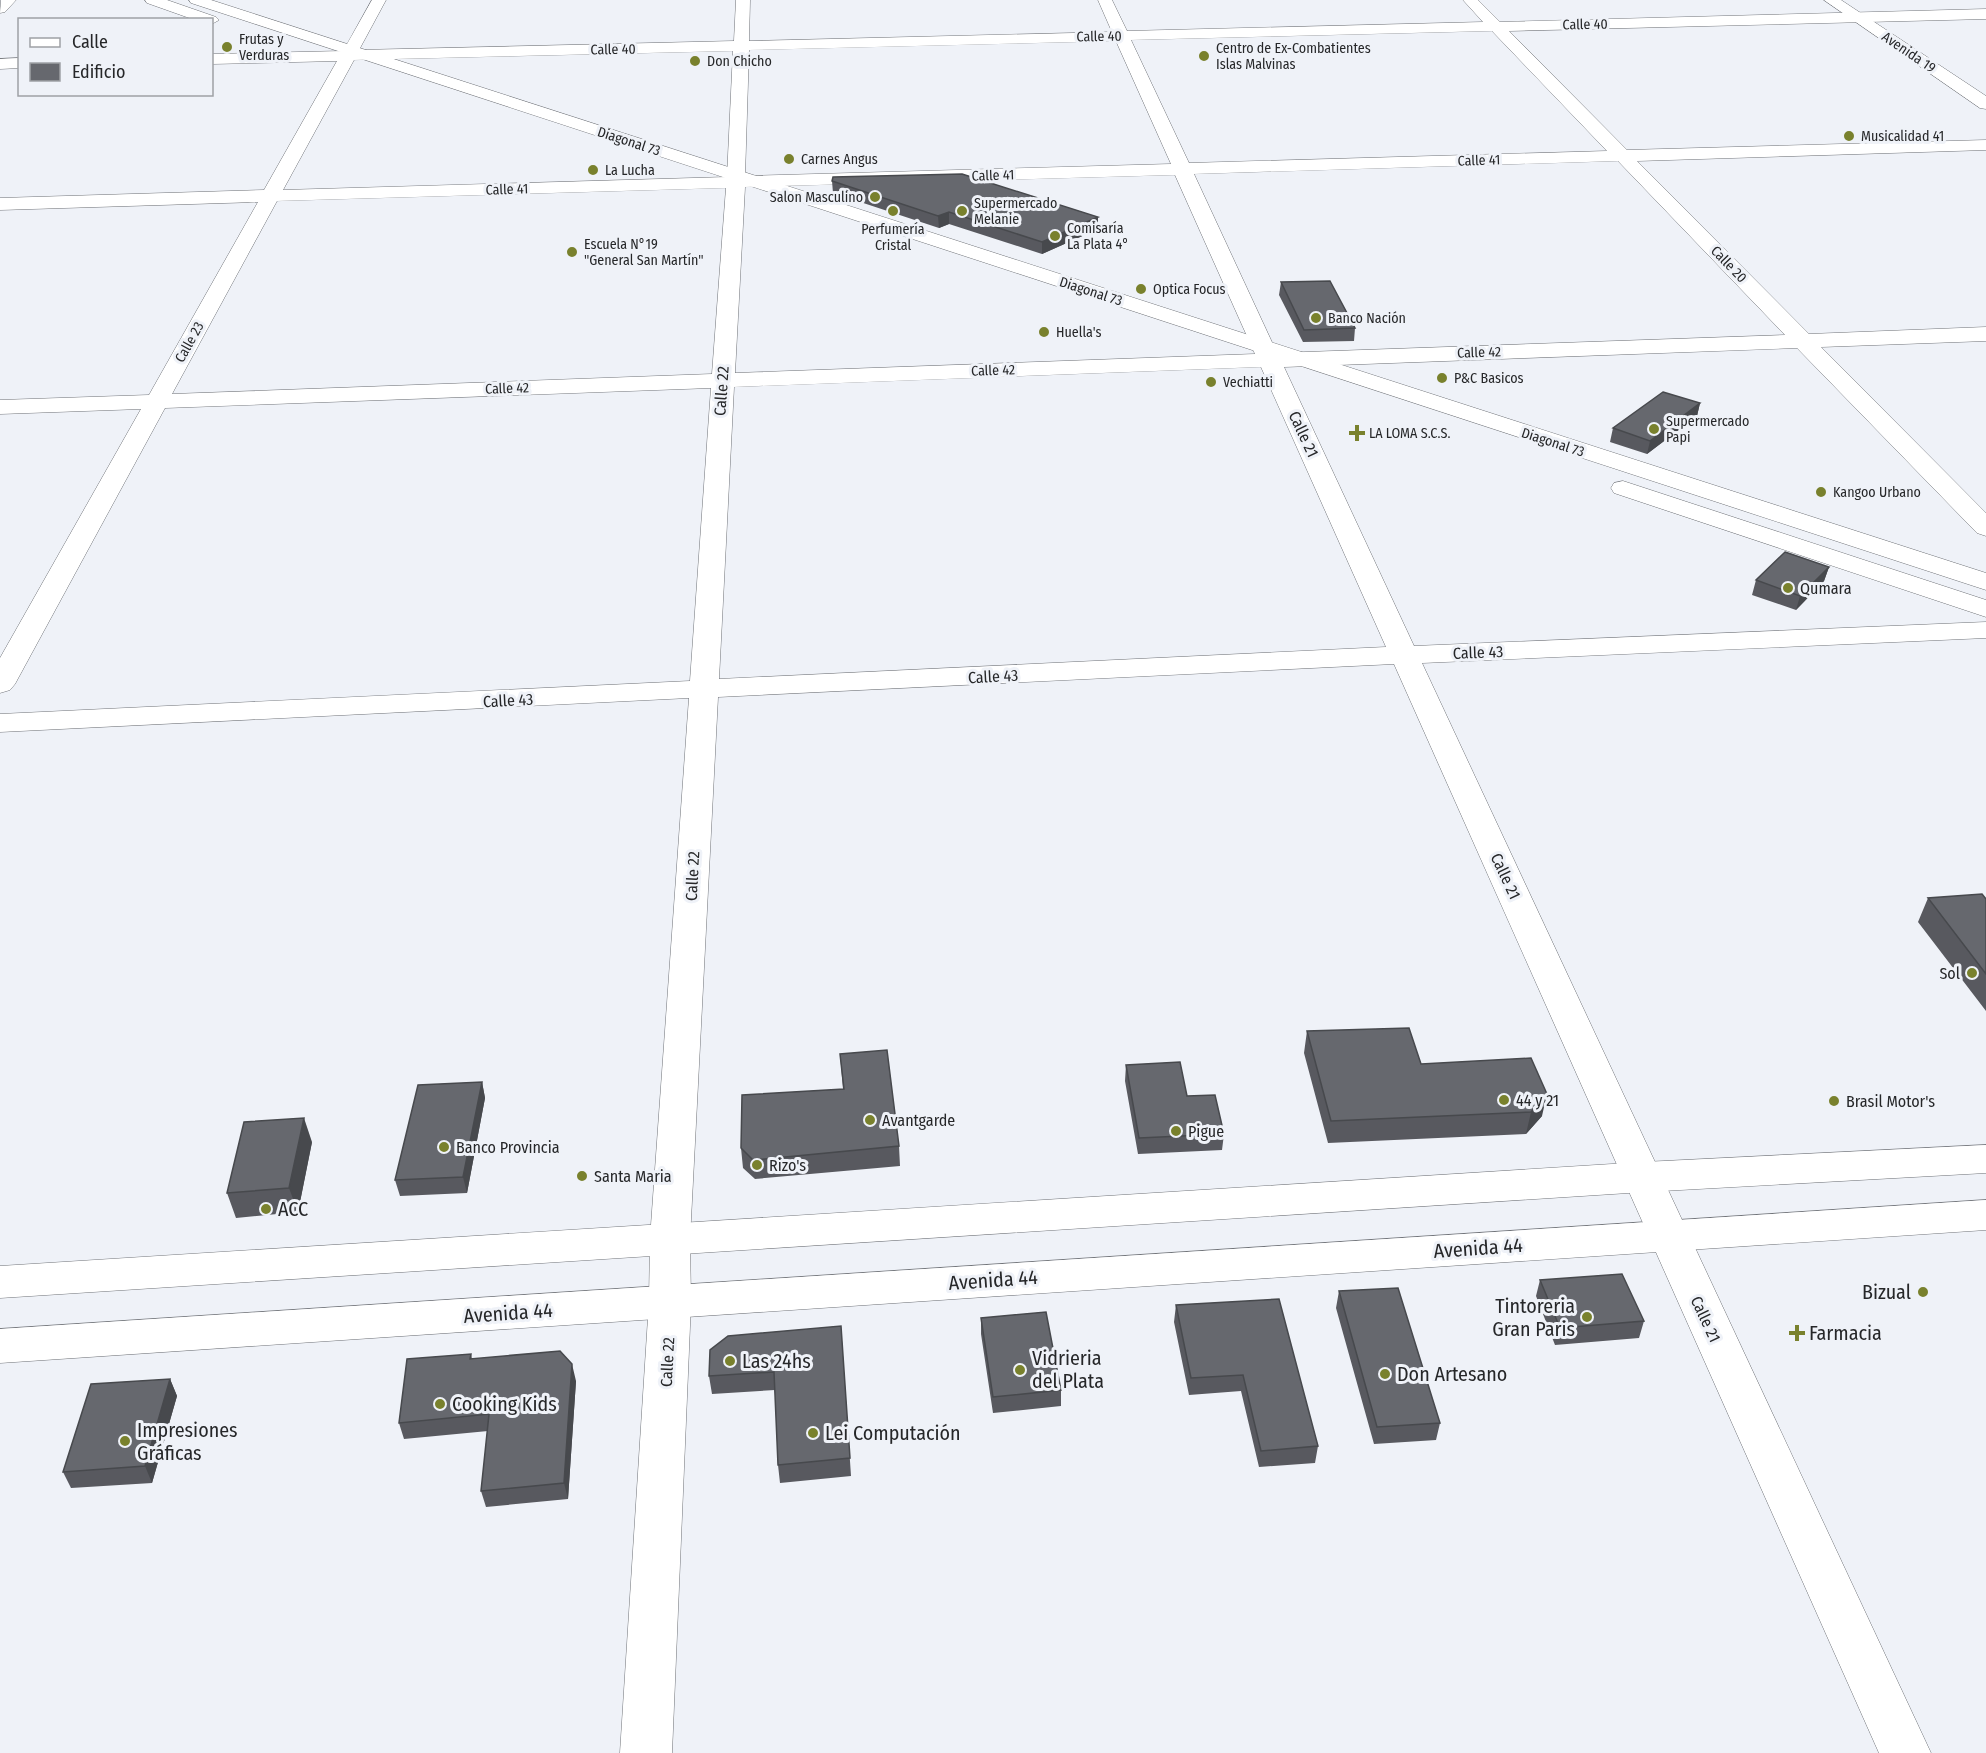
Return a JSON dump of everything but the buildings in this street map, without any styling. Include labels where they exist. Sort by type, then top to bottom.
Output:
[{"type":"street","points":[[0,9],[9,0]]},
{"type":"street","name":"Diagonal 73","points":[[152,0],[205,18]]},
{"type":"street","name":"Diagonal 73","points":[[196,0],[704,183]]},
{"type":"street","name":"Calle 23","points":[[0,684],[270,196],[352,56],[379,0]]},
{"type":"street","name":"Calle 22","points":[[646,1753],[670,1302],[670,1239],[721,381],[740,183],[743,0]]},
{"type":"street","name":"Calle 21","points":[[1105,0],[1183,169],[1278,360],[1405,655],[1905,1753]]},
{"type":"street","name":"Calle 20","points":[[1470,0],[1986,528]]},
{"type":"street","name":"Avenida 19","points":[[1832,0],[1986,104]]},
{"type":"street","name":"Avenida 19","points":[[1865,0],[1909,29]]},
{"type":"street","name":"Calle 40","points":[[352,56],[1986,14]]},
{"type":"street","name":"Diagonal 73","points":[[213,21],[321,56],[352,56],[1278,360],[1986,582]]},
{"type":"street","points":[[213,59],[321,56]]},
{"type":"street","points":[[0,64],[18,63]]},
{"type":"street","name":"Calle 41","points":[[0,204],[1986,145]]},
{"type":"street","name":"Diagonal 73","points":[[740,183],[1145,330]]},
{"type":"street","name":"Calle 42","points":[[1278,360],[1986,334]]},
{"type":"street","name":"Diagonal 73","points":[[1179,341],[1239,361],[1278,360],[1986,609]]},
{"type":"street","name":"Calle 42","points":[[0,407],[1239,361]]},
{"type":"street","name":"Calle 43","points":[[0,723],[703,691],[1405,655],[1986,630]]},
{"type":"street","points":[[0,1282],[1644,1177],[1986,1159]]},
{"type":"street","name":"Avenida 44","points":[[0,1346],[1986,1215]]},
{"type":"place","name":"Frutas y Verduras","points":[[227,47]]},
{"type":"place","name":"Centro de Ex-Combatientes Islas Malvinas","points":[[1204,56]]},
{"type":"place","name":"Don Chicho","points":[[695,61]]},
{"type":"place","name":"Musicalidad 41","points":[[1849,136]]},
{"type":"place","name":"Carnes Angus","points":[[789,159]]},
{"type":"place","name":"La Lucha","points":[[593,170]]},
{"type":"place","name":"Salon Masculino","points":[[875,197]]},
{"type":"place","name":"Perfumería Cristal","points":[[893,211]]},
{"type":"place","name":"Supermercado Melanie","points":[[962,211]]},
{"type":"place","name":"Comisaría La Plata 4°","points":[[1055,236]]},
{"type":"place","name":"Escuela N°19 \"General San Martín\"","points":[[572,252]]},
{"type":"place","name":"Optica Focus","points":[[1141,289]]},
{"type":"place","name":"Banco Nación","points":[[1316,318]]},
{"type":"place","name":"Huella's","points":[[1044,332]]},
{"type":"place","name":"P&C Basicos","points":[[1442,378]]},
{"type":"place","name":"Vechiatti","points":[[1211,382]]},
{"type":"place","name":"Supermercado Papi","points":[[1654,429]]},
{"type":"place","name":"LA LOMA S.C.S.","points":[[1357,433]]},
{"type":"place","name":"Kangoo Urbano","points":[[1821,492]]},
{"type":"place","name":"Qumara","points":[[1788,588]]},
{"type":"place","name":"Sol","points":[[1972,973]]},
{"type":"place","name":"44 y 21","points":[[1504,1100]]},
{"type":"place","name":"Brasil Motor's","points":[[1834,1101]]},
{"type":"place","name":"Avantgarde","points":[[870,1120]]},
{"type":"place","name":"Pigue","points":[[1176,1131]]},
{"type":"place","name":"Banco Provincia","points":[[444,1147]]},
{"type":"place","name":"Rizo's","points":[[757,1165]]},
{"type":"place","name":"Santa Maria","points":[[582,1176]]},
{"type":"place","name":"ACC","points":[[266,1209]]},
{"type":"place","name":"Bizual","points":[[1923,1292]]},
{"type":"place","name":"Tintoreria Gran Paris","points":[[1587,1317]]},
{"type":"place","name":"Farmacia","points":[[1797,1333]]},
{"type":"place","name":"Las 24hs","points":[[730,1361]]},
{"type":"place","name":"Vidrieria del Plata","points":[[1020,1370]]},
{"type":"place","name":"Don Artesano","points":[[1385,1374]]},
{"type":"place","name":"Cooking Kids","points":[[440,1404]]},
{"type":"place","name":"Lei Computación","points":[[813,1433]]},
{"type":"place","name":"Impresiones Gráficas","points":[[125,1441]]}]
